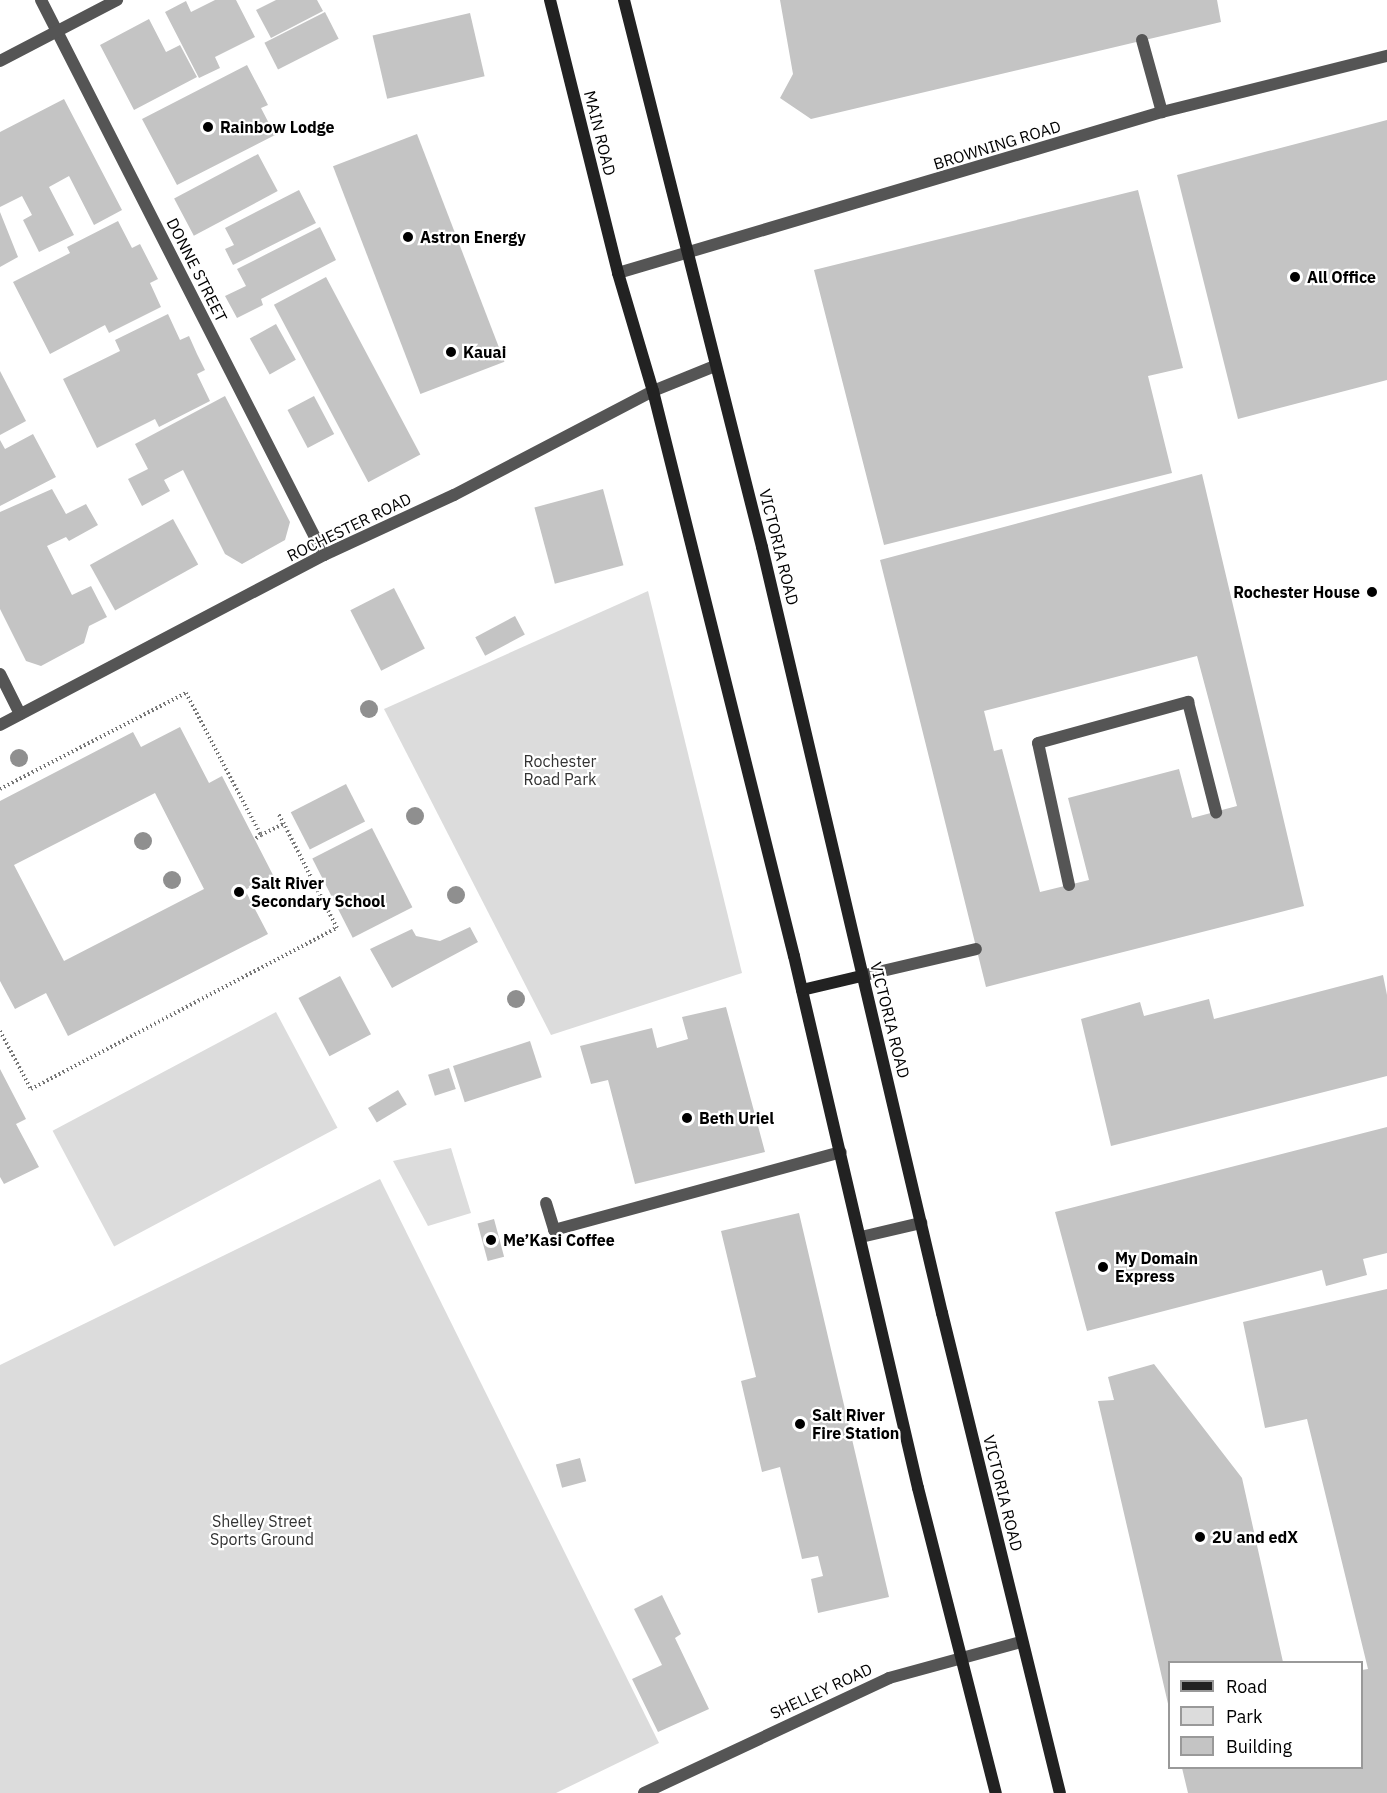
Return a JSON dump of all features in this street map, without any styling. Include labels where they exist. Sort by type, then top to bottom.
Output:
[{"type":"main road","name":"MAIN ROAD","points":[[550,0],[618,273]]},
{"type":"main road","points":[[624,0],[687,255]]},
{"type":"main road","name":"VICTORIA ROAD","points":[[687,255],[762,547],[861,975],[1021,1642],[1060,1793]]},
{"type":"main road","points":[[618,273],[653,391],[802,990],[996,1793]]},
{"type":"main road","points":[[802,990],[861,975]]},
{"type":"street","name":"DONNE STREET","points":[[41,0],[324,555]]},
{"type":"street","points":[[0,61],[117,0]]},
{"type":"street","points":[[1142,40],[1162,112]]},
{"type":"street","name":"BROWNING ROAD","points":[[618,273],[687,255],[1162,112],[1387,56]]},
{"type":"street","name":"ROCHESTER ROAD","points":[[0,725],[324,555],[454,495],[653,391],[715,366]]},
{"type":"street","points":[[0,674],[20,714]]},
{"type":"street","points":[[1069,885],[1038,743],[1188,702],[1216,812]]},
{"type":"street","points":[[861,975],[976,949]]},
{"type":"street","points":[[546,1203],[554,1230],[842,1152]]},
{"type":"street","points":[[861,1237],[921,1223]]},
{"type":"street","name":"SHELLEY ROAD","points":[[644,1793],[889,1678],[1021,1642]]},
{"type":"path","points":[[0,789],[186,693],[261,835]]},
{"type":"path","points":[[0,1031],[31,1089],[337,928],[278,813]]},
{"type":"path","points":[[255,838],[284,824]]},
{"type":"green space","name":"Rochester Road Park","points":[[648,591],[742,973],[551,1035],[384,709]]},
{"type":"green space","points":[[276,1012],[338,1128],[114,1246],[53,1131]]},
{"type":"green space","points":[[451,1148],[471,1213],[428,1226],[393,1161]]},
{"type":"green space","name":"Shelley Street Sports Ground","points":[[380,1179],[659,1743],[556,1793],[0,1793],[0,1365]]},
{"type":"building","points":[[215,0],[236,0],[255,37],[215,57],[220,68],[199,78],[165,12],[186,1],[191,12]]},
{"type":"building","points":[[276,0],[317,0],[323,11],[271,38],[256,10]]},
{"type":"building","points":[[780,0],[1217,0],[1221,22],[811,119],[780,98],[793,74]]},
{"type":"building","points":[[325,12],[339,39],[278,70],[264,43]]},
{"type":"building","points":[[470,13],[485,76],[387,99],[373,35]]},
{"type":"building","points":[[149,19],[166,52],[180,45],[197,77],[134,110],[100,45]]},
{"type":"building","name":"Rainbow Lodge","points":[[247,65],[268,105],[261,108],[275,135],[177,185],[142,119]]},
{"type":"building","points":[[64,99],[122,210],[94,225],[69,176],[49,187],[74,235],[39,252],[23,220],[32,215],[22,196],[0,207],[0,132]]},
{"type":"building","name":"All Office","points":[[1387,120],[1387,380],[1238,419],[1177,175]]},
{"type":"building","name":"Astron Energy","points":[[417,134],[504,362],[420,394],[333,166]]},
{"type":"building","points":[[258,154],[278,191],[194,236],[174,199]]},
{"type":"building","points":[[299,190],[316,223],[233,265],[225,249],[234,245],[225,228]]},
{"type":"building","points":[[1138,190],[1183,368],[1148,376],[1172,473],[884,545],[814,270]]},
{"type":"building","points":[[0,212],[18,257],[0,267]]},
{"type":"building","points":[[118,221],[132,248],[140,244],[158,279],[150,283],[161,307],[109,333],[105,325],[50,354],[13,282],[70,253],[67,247]]},
{"type":"building","points":[[320,227],[336,260],[261,299],[263,305],[237,318],[225,296],[246,286],[237,269]]},
{"type":"building","points":[[326,277],[420,454],[368,482],[274,305]]},
{"type":"building","points":[[168,314],[180,340],[189,336],[205,370],[197,374],[210,401],[159,427],[155,419],[97,448],[63,379],[120,351],[115,340]]},
{"type":"building","points":[[276,324],[296,360],[270,374],[250,339]]},
{"type":"building","points":[[0,371],[26,421],[0,435]]},
{"type":"building","points":[[225,396],[290,522],[285,540],[242,564],[225,554],[183,470],[164,480],[170,491],[142,506],[128,479],[148,469],[135,444]]},
{"type":"building","points":[[314,396],[334,434],[308,448],[288,410]]},
{"type":"building","points":[[33,434],[56,477],[0,506],[0,440],[5,449]]},
{"type":"building","points":[[1202,474],[1304,906],[986,987],[880,560]],"holes":[[[1197,656],[1237,806],[1192,818],[1179,769],[1068,798],[1089,880],[1040,892],[1002,749],[994,751],[984,711]]]},
{"type":"building","points":[[52,489],[66,514],[86,504],[98,525],[69,541],[66,537],[47,546],[72,595],[91,586],[107,617],[89,626],[84,643],[41,666],[26,661],[0,609],[0,512]]},
{"type":"building","points":[[603,489],[623,565],[555,584],[534,507]]},
{"type":"building","points":[[173,519],[198,564],[115,611],[90,565]]},
{"type":"building","points":[[394,588],[425,649],[381,671],[350,610]]},
{"type":"building","points":[[515,616],[525,635],[485,656],[475,637]]},
{"type":"building","points":[[180,727],[209,783],[222,776],[273,875],[245,890],[268,934],[68,1036],[46,993],[15,1009],[0,981],[0,801],[133,732],[141,747]],"holes":[[[155,793],[204,889],[64,961],[14,865]]]},
{"type":"building","points":[[346,784],[365,821],[310,850],[291,812]]},
{"type":"building","points":[[372,828],[412,907],[353,938],[312,858]]},
{"type":"building","points":[[470,927],[478,942],[392,988],[370,949],[412,929],[416,936],[440,941]]},
{"type":"building","points":[[1383,975],[1387,995],[1387,1076],[1111,1146],[1081,1019],[1140,1002],[1144,1016],[1209,999],[1214,1019]]},
{"type":"building","points":[[340,976],[371,1034],[329,1056],[299,998]]},
{"type":"building","name":"Beth Uriel","points":[[726,1007],[765,1152],[635,1184],[608,1080],[591,1084],[580,1046],[652,1028],[657,1048],[688,1039],[682,1017]]},
{"type":"building","points":[[530,1041],[542,1077],[465,1102],[453,1066]]},
{"type":"building","points":[[449,1068],[456,1089],[435,1096],[428,1075]]},
{"type":"building","points":[[0,1069],[26,1119],[16,1124],[39,1167],[4,1184],[0,1177]]},
{"type":"building","points":[[398,1090],[407,1105],[377,1123],[368,1108]]},
{"type":"building","points":[[1387,1127],[1387,1253],[1363,1259],[1367,1275],[1326,1286],[1322,1270],[1087,1331],[1055,1212]]},
{"type":"building","name":"Salt River Fire Station","points":[[799,1213],[889,1597],[818,1613],[811,1579],[823,1576],[818,1556],[802,1559],[780,1467],[762,1472],[741,1381],[756,1377],[721,1231]]},
{"type":"building","name":"Me’Kasi Coffee","points":[[494,1219],[504,1257],[488,1261],[478,1223]]},
{"type":"building","points":[[1387,1289],[1387,1793],[1188,1793],[1182,1769],[1363,1769],[1363,1670],[1368,1669],[1307,1419],[1265,1428],[1243,1322]]},
{"type":"building","points":[[1154,1364],[1242,1478],[1283,1661],[1168,1661],[1168,1704],[1098,1401],[1114,1400],[1108,1377]]},
{"type":"building","points":[[580,1458],[586,1481],[562,1488],[556,1464]]},
{"type":"building","points":[[662,1595],[681,1634],[675,1638],[709,1709],[658,1732],[632,1679],[662,1665],[634,1609]]},
{"type":"place","name":"Rainbow Lodge","points":[[208,127]]},
{"type":"place","name":"Astron Energy","points":[[408,237]]},
{"type":"place","name":"All Office","points":[[1295,277]]},
{"type":"place","name":"Kauai","points":[[451,352]]},
{"type":"place","name":"Rochester House","points":[[1372,592]]},
{"type":"place","name":"Salt River Secondary School","points":[[239,892]]},
{"type":"place","name":"Beth Uriel","points":[[687,1118]]},
{"type":"place","name":"Me’Kasi Coffee","points":[[491,1240]]},
{"type":"place","name":"My Domain Express","points":[[1103,1267]]},
{"type":"place","name":"Salt River Fire Station","points":[[800,1424]]},
{"type":"place","name":"2U and edX","points":[[1200,1537]]}]
